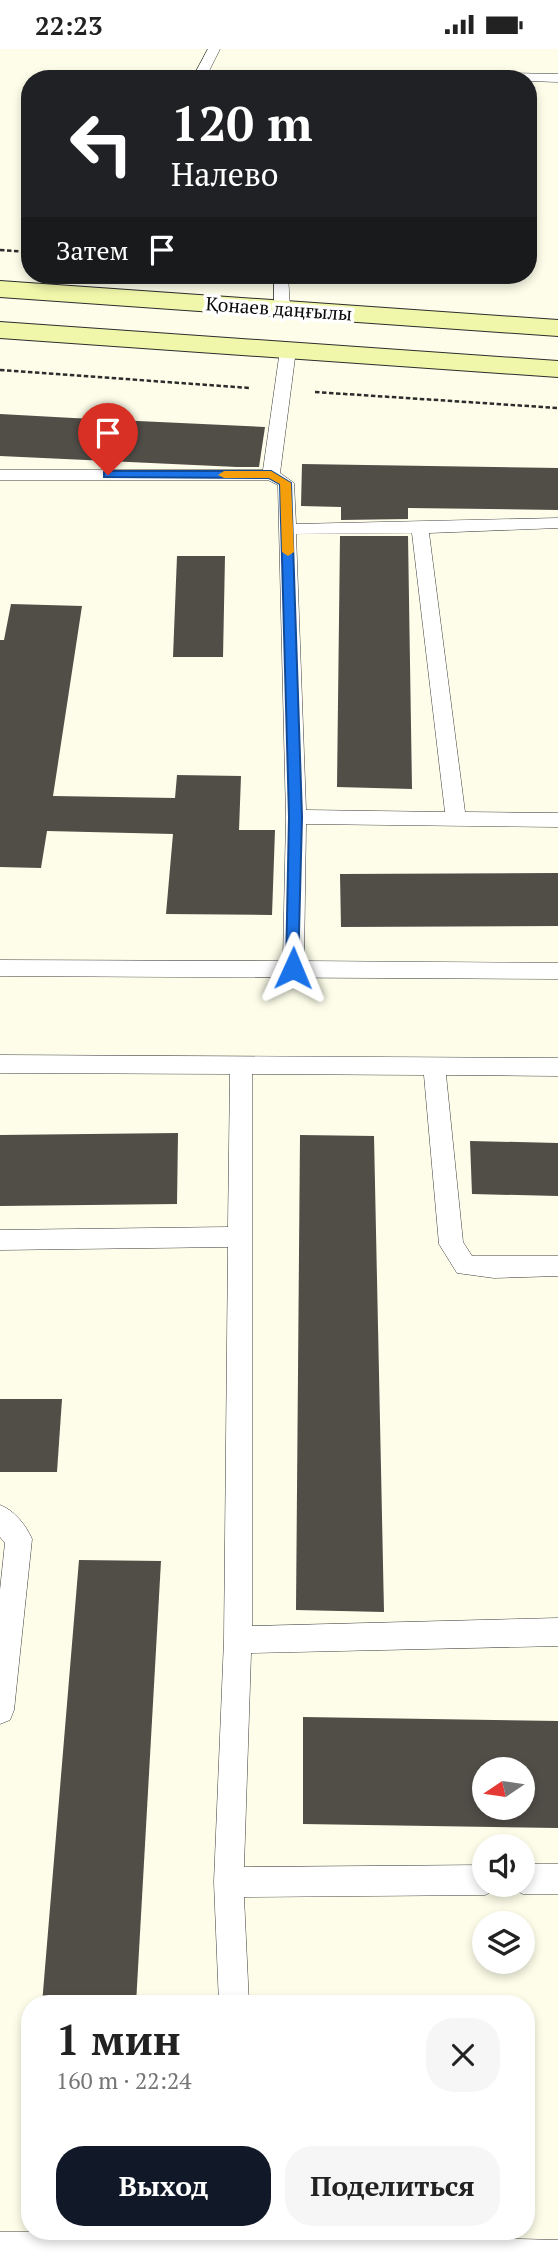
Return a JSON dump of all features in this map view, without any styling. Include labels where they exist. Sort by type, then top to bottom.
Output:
[{"type":"main road","name":"Қонаев даңғылы","points":[[0,289],[558,328]]},
{"type":"main road","name":"Қонаев даңғылы","points":[[0,330],[558,369]]},
{"type":"lane","points":[[203,70],[214,49]]},
{"type":"lane","points":[[537,78],[558,78]]},
{"type":"lane","points":[[281,284],[282,308]]},
{"type":"lane","points":[[271,475],[288,350]]},
{"type":"lane","points":[[0,475],[271,475],[286,483],[296,817],[293,968]]},
{"type":"lane","points":[[287,529],[558,523]]},
{"type":"lane","points":[[420,528],[456,819]]},
{"type":"lane","points":[[296,817],[558,820]]},
{"type":"lane","points":[[0,968],[558,971]]},
{"type":"lane","points":[[0,1064],[558,1067]]},
{"type":"lane","points":[[234,1995],[229,1882],[238,1640],[238,1237],[241,1065]]},
{"type":"lane","points":[[434,1067],[451,1244],[465,1266],[558,1266]]},
{"type":"lane","points":[[0,1240],[238,1237]]},
{"type":"lane","points":[[0,1517],[19,1539],[0,1710]]},
{"type":"lane","points":[[238,1640],[558,1632]]},
{"type":"lane","points":[[229,1882],[472,1879]]},
{"type":"lane","points":[[535,1879],[558,1879]]},
{"type":"lane","points":[[0,2248],[244,2240],[558,2256]]},
{"type":"path","points":[[0,250],[21,251]]},
{"type":"building","points":[[0,414],[265,427],[259,467],[0,456]]},
{"type":"building","points":[[302,464],[558,468],[558,510],[408,508],[408,519],[341,520],[341,507],[301,506]]},
{"type":"building","points":[[340,536],[408,536],[412,789],[337,787]]},
{"type":"building","points":[[177,556],[225,556],[223,657],[173,657]]},
{"type":"building","points":[[11,604],[82,606],[53,796],[175,798],[177,775],[241,776],[239,830],[275,830],[272,915],[166,914],[173,834],[47,831],[41,868],[0,867],[0,640],[4,640]]},
{"type":"building","points":[[558,873],[558,926],[341,927],[340,874]]},
{"type":"building","points":[[178,1133],[177,1204],[0,1206],[0,1135]]},
{"type":"building","points":[[300,1135],[374,1136],[384,1612],[296,1610]]},
{"type":"building","points":[[470,1141],[558,1143],[558,1196],[472,1194]]},
{"type":"building","points":[[0,1399],[62,1399],[57,1472],[0,1472]]},
{"type":"building","points":[[79,1560],[161,1561],[137,1995],[43,1995]]},
{"type":"building","points":[[303,1717],[558,1721],[558,1828],[303,1824]]},
{"type":"slow traffic","points":[[224,475],[271,475],[286,483],[288,552]]},
{"type":"route","points":[[108,475],[271,475],[286,483],[296,817],[293,968]]}]
